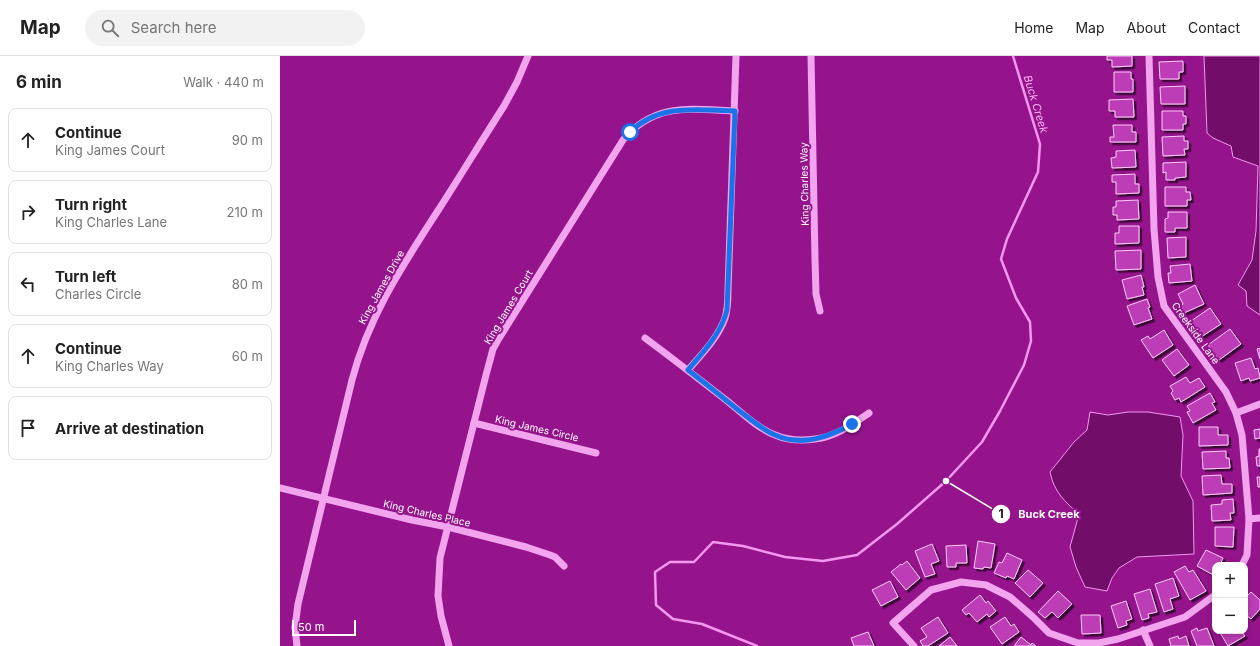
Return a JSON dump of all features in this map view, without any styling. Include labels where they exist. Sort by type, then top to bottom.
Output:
[{"type":"street","name":"King James Drive","points":[[297,646],[296,627],[298,604],[356,362],[361,347],[375,315],[408,257],[504,106],[517,82],[528,56]]},
{"type":"street","points":[[688,370],[713,340],[722,326],[727,310],[736,56]]},
{"type":"street","name":"King Charles Way","points":[[811,56],[816,294],[820,311]]},
{"type":"street","name":"Creekside Lane","points":[[1149,56],[1154,229],[1158,276],[1164,306],[1226,392],[1236,413],[1242,435],[1249,519],[1248,555],[1244,562]]},
{"type":"street","name":"King James Court","points":[[448,646],[438,596],[440,558],[490,358],[498,340],[623,140],[630,132],[645,120],[665,112],[687,109],[735,111]]},
{"type":"street","points":[[646,338],[744,414],[773,434],[794,439],[820,438],[836,433],[869,413]]},
{"type":"street","points":[[1236,413],[1260,404]]},
{"type":"street","name":"King James Circle","points":[[474,423],[596,453]]},
{"type":"street","name":"King Charles Place","points":[[280,488],[412,520],[448,527],[526,547],[550,555],[564,566]]},
{"type":"street","points":[[1249,519],[1260,518]]},
{"type":"street","points":[[914,646],[893,623],[931,590],[961,582],[986,585],[1010,598],[1049,632],[1078,643],[1099,643],[1118,639],[1185,617],[1212,597]]},
{"type":"street","points":[[1143,630],[1150,646]]},
{"type":"shaded area","points":[[1204,56],[1260,56],[1260,315],[1247,306],[1246,291],[1238,285],[1252,260],[1256,231],[1258,166],[1233,157],[1231,146],[1213,138],[1207,133]]},
{"type":"shaded area","points":[[1090,412],[1108,415],[1128,412],[1148,412],[1180,417],[1183,435],[1181,476],[1193,501],[1194,554],[1137,557],[1119,568],[1112,578],[1107,591],[1085,587],[1076,567],[1070,547],[1079,514],[1057,491],[1050,472],[1074,442],[1087,430]]},
{"type":"building","points":[[1107,56],[1132,56],[1132,66],[1112,67],[1112,60],[1107,60]]},
{"type":"building","points":[[1183,61],[1183,72],[1179,72],[1179,79],[1160,79],[1159,62]]},
{"type":"building","points":[[1114,72],[1131,72],[1131,79],[1133,79],[1133,92],[1114,92]]},
{"type":"building","points":[[1185,86],[1185,104],[1161,104],[1160,87]]},
{"type":"building","points":[[1133,99],[1134,117],[1115,117],[1115,111],[1109,111],[1109,100]]},
{"type":"building","points":[[1162,111],[1183,111],[1183,116],[1186,116],[1186,124],[1183,124],[1183,130],[1162,130]]},
{"type":"building","points":[[1113,125],[1132,125],[1132,132],[1136,132],[1136,142],[1110,142],[1110,137],[1114,137]]},
{"type":"building","points":[[1184,136],[1184,141],[1188,141],[1188,149],[1184,149],[1185,155],[1163,156],[1162,137]]},
{"type":"building","points":[[1135,150],[1136,167],[1112,168],[1111,158],[1116,157],[1116,151]]},
{"type":"building","points":[[1186,162],[1186,177],[1175,178],[1175,180],[1166,180],[1166,172],[1163,173],[1163,163]]},
{"type":"building","points":[[1135,174],[1135,184],[1139,184],[1139,193],[1116,194],[1116,182],[1112,182],[1112,175]]},
{"type":"building","points":[[1165,187],[1186,187],[1186,192],[1190,192],[1191,200],[1187,200],[1187,206],[1165,206]]},
{"type":"building","points":[[1138,200],[1139,219],[1117,220],[1117,215],[1113,215],[1113,207],[1116,207],[1116,201]]},
{"type":"building","points":[[1168,212],[1187,212],[1187,228],[1175,228],[1175,232],[1165,232],[1165,219],[1168,218]]},
{"type":"building","points":[[1119,226],[1139,226],[1139,243],[1115,244],[1115,233],[1119,233]]},
{"type":"building","points":[[1186,237],[1186,257],[1168,258],[1167,238]]},
{"type":"building","points":[[1141,250],[1141,269],[1116,270],[1115,251]]},
{"type":"building","points":[[1190,264],[1192,281],[1169,283],[1168,273],[1171,273],[1170,266]]},
{"type":"building","points":[[1141,275],[1144,295],[1127,299],[1122,280]]},
{"type":"building","points":[[1195,285],[1204,304],[1184,313],[1181,306],[1183,304],[1178,294]]},
{"type":"building","points":[[1147,299],[1150,307],[1148,308],[1152,319],[1134,325],[1127,306]]},
{"type":"building","points":[[1210,308],[1221,324],[1201,337],[1191,321]]},
{"type":"building","points":[[1230,329],[1241,344],[1219,360],[1208,345]]},
{"type":"building","points":[[1164,330],[1173,345],[1153,358],[1141,340],[1148,336],[1150,339]]},
{"type":"building","points":[[1260,348],[1260,359],[1257,349]]},
{"type":"building","points":[[1177,349],[1189,365],[1174,376],[1162,360]]},
{"type":"building","points":[[1251,358],[1255,369],[1258,368],[1260,378],[1250,381],[1249,378],[1241,381],[1235,363]]},
{"type":"building","points":[[1186,377],[1190,383],[1199,378],[1205,387],[1181,402],[1179,398],[1175,400],[1171,393],[1173,391],[1170,386]]},
{"type":"building","points":[[1210,393],[1215,402],[1212,403],[1216,410],[1193,423],[1187,412],[1190,411],[1187,406]]},
{"type":"building","points":[[1199,427],[1218,427],[1218,435],[1228,435],[1228,445],[1199,446]]},
{"type":"building","points":[[1260,429],[1260,438],[1255,439],[1254,430]]},
{"type":"building","points":[[1259,449],[1260,466],[1257,466],[1256,457],[1259,456]]},
{"type":"building","points":[[1226,451],[1226,458],[1229,458],[1230,468],[1203,469],[1202,452]]},
{"type":"building","points":[[1221,475],[1222,484],[1232,484],[1232,493],[1203,495],[1202,476]]},
{"type":"building","points":[[1257,477],[1260,477],[1260,487],[1258,487]]},
{"type":"building","points":[[1233,499],[1234,513],[1230,513],[1231,520],[1212,521],[1211,505],[1222,504],[1222,500]]},
{"type":"building","points":[[1215,527],[1234,527],[1233,547],[1215,546]]},
{"type":"building","points":[[978,541],[995,544],[991,568],[974,568]]},
{"type":"building","points":[[932,544],[939,561],[931,564],[935,574],[925,577],[915,551]]},
{"type":"building","points":[[966,545],[967,563],[956,563],[956,567],[947,567],[946,546]]},
{"type":"building","points":[[1206,550],[1223,558],[1221,562],[1212,562],[1212,574],[1197,566]]},
{"type":"building","points":[[1007,553],[1022,560],[1014,579],[1007,576],[1006,578],[994,573],[999,562],[1002,563]]},
{"type":"building","points":[[907,561],[920,578],[906,590],[891,572]]},
{"type":"building","points":[[1185,566],[1189,572],[1193,570],[1206,591],[1190,600],[1174,572]]},
{"type":"building","points":[[1028,570],[1043,583],[1030,597],[1015,583]]},
{"type":"building","points":[[1173,578],[1179,596],[1170,599],[1173,609],[1164,612],[1155,584]]},
{"type":"building","points":[[890,581],[898,597],[881,606],[872,590]]},
{"type":"building","points":[[1150,589],[1157,612],[1148,614],[1149,618],[1142,620],[1134,594]]},
{"type":"building","points":[[1058,591],[1072,604],[1058,618],[1052,612],[1045,618],[1038,612]]},
{"type":"building","points":[[1251,592],[1260,600],[1260,609],[1251,619],[1248,616],[1248,595]]},
{"type":"building","points":[[980,595],[986,603],[988,601],[996,611],[989,617],[987,614],[977,622],[969,613],[966,615],[962,610]]},
{"type":"building","points":[[1126,601],[1132,619],[1126,621],[1127,625],[1118,628],[1111,606]]},
{"type":"building","points":[[1081,615],[1100,615],[1101,633],[1082,634]]},
{"type":"building","points":[[938,617],[948,633],[928,646],[923,646],[920,641],[927,637],[921,628]]},
{"type":"building","points":[[1005,617],[1011,626],[1014,624],[1019,632],[1002,644],[990,627]]},
{"type":"building","points":[[1197,628],[1198,631],[1207,628],[1214,646],[1197,646],[1191,631]]},
{"type":"building","points":[[868,632],[874,646],[854,646],[851,638]]},
{"type":"building","points":[[1221,634],[1243,634],[1245,636],[1228,646]]},
{"type":"building","points":[[1178,636],[1179,639],[1186,636],[1189,646],[1171,646],[1169,639]]},
{"type":"building","points":[[950,637],[957,646],[939,646]]},
{"type":"building","points":[[1021,637],[1031,645],[1032,643],[1036,646],[1014,646]]},
{"type":"waterway","name":"Buck Creek","points":[[757,646],[702,624],[673,619],[656,605],[655,572],[670,562],[694,562],[713,542],[743,546],[785,557],[823,561],[857,555],[897,524],[946,481],[982,442],[1024,365],[1031,341],[1030,322],[1016,298],[1001,259],[1007,239],[1038,172],[1040,144],[1013,56]]},
{"type":"place","name":"Buck Creek","points":[[946,481]]},
{"type":"route","points":[[630,132],[645,120],[665,112],[687,109],[735,111],[727,310],[722,326],[713,340],[688,370],[744,414],[763,428],[776,435],[798,440],[814,439],[836,433],[852,424]]}]
